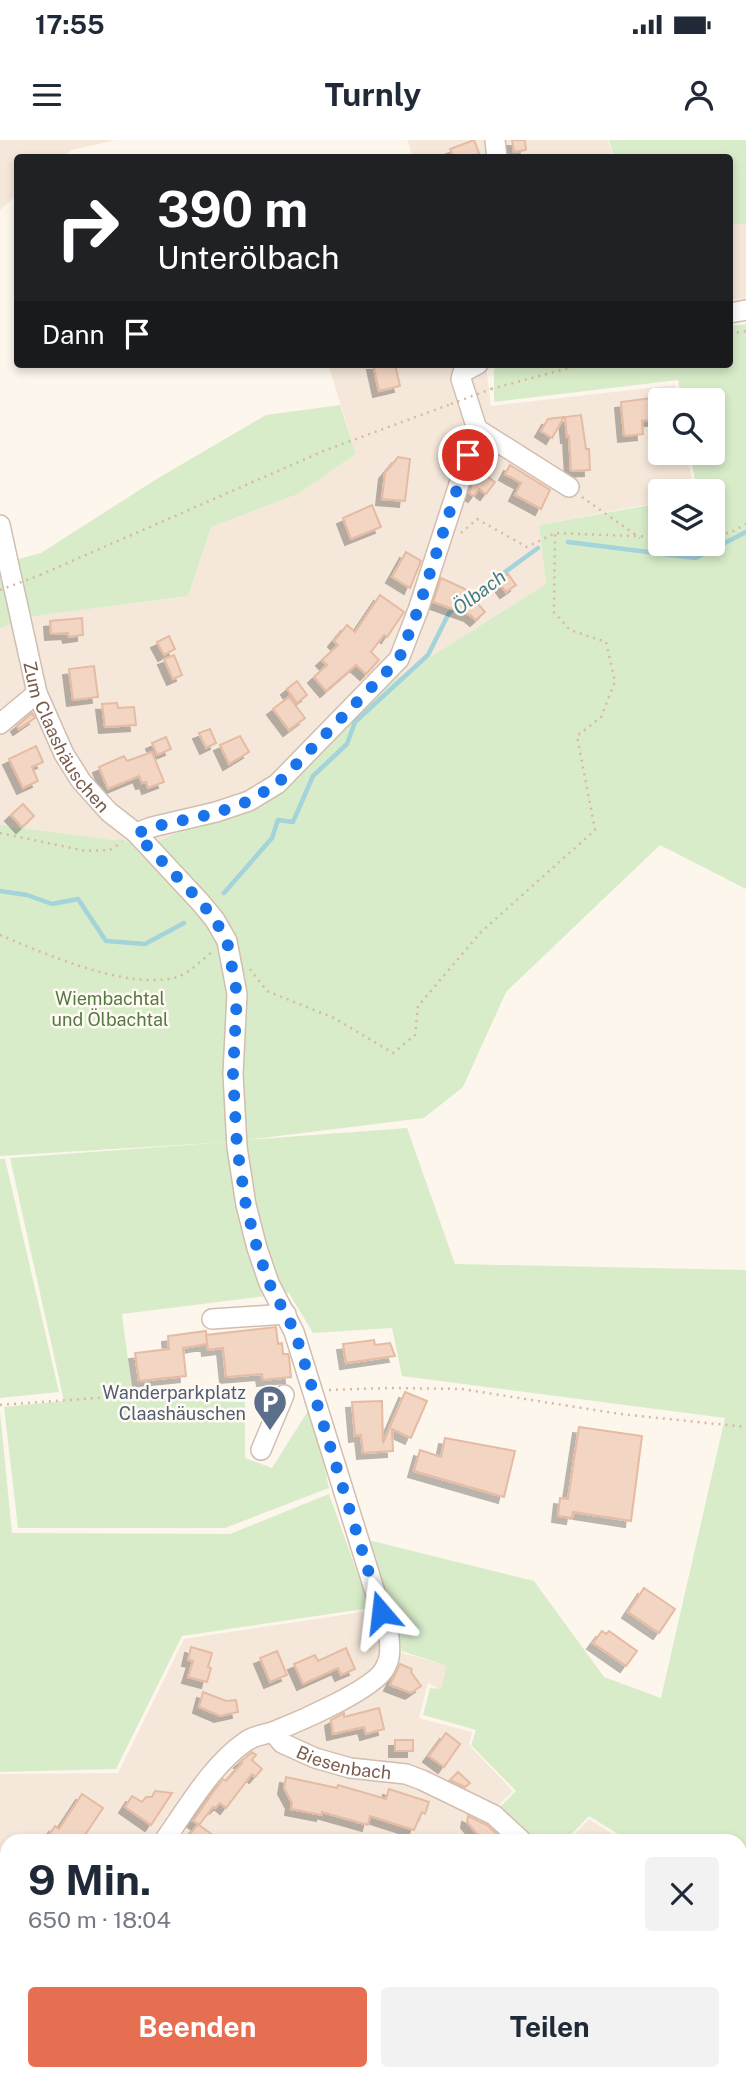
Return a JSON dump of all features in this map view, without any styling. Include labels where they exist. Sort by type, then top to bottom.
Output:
[{"type":"street","points":[[136,834],[152,827],[216,813],[249,801],[277,784],[399,659],[418,610],[477,429],[461,379],[463,372],[470,368]]},
{"type":"street","points":[[477,429],[569,487]]},
{"type":"street","name":"Zum Claashäuschen","points":[[0,525],[37,693],[64,754],[80,781],[109,812],[136,834],[201,902],[227,941],[237,994],[233,1074],[237,1147],[246,1206],[265,1271],[295,1332],[388,1637],[390,1655],[385,1670],[377,1679],[345,1698],[273,1732]]},
{"type":"street","points":[[0,724],[37,693]]},
{"type":"street","points":[[212,1319],[286,1314]]},
{"type":"street","points":[[261,1450],[284,1395]]},
{"type":"street","points":[[169,1834],[224,1761],[252,1737],[273,1732]]},
{"type":"street","name":"Biesenbach","points":[[273,1732],[282,1743],[315,1758],[350,1768],[406,1774],[422,1780],[495,1815],[515,1834]]},
{"type":"path","points":[[0,590],[326,450],[491,388],[566,368]]},
{"type":"path","points":[[569,487],[640,538]]},
{"type":"path","points":[[459,535],[477,519],[527,547],[555,533],[648,538]]},
{"type":"path","points":[[725,533],[746,524]]},
{"type":"path","points":[[243,961],[267,991],[334,1018],[393,1053],[415,1035],[418,1006],[481,932],[595,830],[578,736],[601,717],[615,682],[606,642],[570,630],[554,612],[555,533]]},
{"type":"path","points":[[0,833],[86,851],[110,850],[136,834]]},
{"type":"path","points":[[0,935],[70,962],[146,981],[179,976],[227,941]]},
{"type":"path","points":[[311,1390],[462,1389],[620,1414],[746,1427]]},
{"type":"path","points":[[0,1405],[125,1396]]},
{"type":"shaded area","points":[[0,140],[116,140],[72,150],[66,154],[14,154],[14,198],[0,210]]},
{"type":"shaded area","points":[[407,140],[608,140],[613,154],[412,154]]},
{"type":"shaded area","points":[[733,224],[746,224],[746,299],[733,300]]},
{"type":"shaded area","points":[[329,368],[486,368],[491,406],[648,388],[648,465],[689,465],[692,479],[648,479],[648,504],[539,525],[546,584],[373,693],[282,786],[150,845],[0,825],[0,628],[28,617],[188,596],[211,527],[298,494],[356,454]]},
{"type":"shaded area","points":[[675,385],[676,388],[649,388]]},
{"type":"shaded area","points":[[388,1608],[399,1652],[448,1666],[441,1690],[428,1683],[419,1718],[472,1732],[469,1745],[513,1791],[495,1809],[522,1834],[0,1834],[0,1774],[118,1773],[184,1639]]},
{"type":"shaded area","points":[[589,1819],[613,1834],[575,1834]]},
{"type":"green space","points":[[609,140],[746,140],[746,224],[733,224],[733,154],[613,154]]},
{"type":"green space","name":"Wiembachtal und Ölbachtal","points":[[746,324],[746,889],[660,845],[506,992],[463,1087],[424,1118],[246,1140],[407,1128],[455,1264],[746,1270],[746,1834],[618,1834],[589,1816],[572,1834],[524,1834],[497,1810],[516,1791],[471,1745],[476,1730],[423,1715],[430,1688],[441,1689],[447,1666],[402,1651],[368,1540],[534,1581],[604,1677],[661,1698],[725,1418],[402,1376],[392,1328],[313,1333],[289,1293],[122,1314],[133,1399],[245,1402],[245,1458],[272,1468],[311,1406],[329,1488],[225,1528],[18,1528],[4,1407],[64,1401],[10,1158],[227,1142],[0,1156],[0,825],[113,840],[123,839],[126,842],[150,845],[282,786],[373,693],[546,584],[539,525],[648,505],[648,556],[725,556],[725,479],[695,479],[692,465],[725,465],[725,388],[680,388],[678,380],[494,402],[494,369],[733,368],[733,326]]},
{"type":"green space","points":[[340,405],[356,454],[298,494],[211,527],[188,596],[28,617],[0,628],[0,564],[41,553],[155,480],[266,415]]},
{"type":"green space","points":[[0,1159],[5,1159],[59,1392],[0,1398]]},
{"type":"green space","points":[[0,1412],[12,1533],[230,1534],[329,1494],[370,1608],[182,1636],[116,1769],[0,1772]]},
{"type":"building","points":[[474,140],[479,153],[452,154],[450,149]]},
{"type":"building","points":[[512,140],[525,140],[526,150],[514,152]]},
{"type":"building","points":[[374,368],[396,368],[400,386],[379,391]]},
{"type":"building","points":[[648,399],[648,420],[642,421],[643,434],[624,436],[621,402]]},
{"type":"building","points":[[581,415],[586,449],[589,449],[590,470],[571,471],[565,417]]},
{"type":"building","points":[[564,417],[552,438],[541,431],[548,419]]},
{"type":"building","points":[[398,457],[410,459],[405,501],[382,499],[385,473]]},
{"type":"building","points":[[510,465],[550,490],[541,509],[515,495],[521,483],[505,474]]},
{"type":"building","points":[[477,469],[495,482],[486,494],[479,489],[474,496],[469,493]]},
{"type":"building","points":[[372,505],[381,527],[351,539],[343,518]]},
{"type":"building","points":[[406,552],[421,561],[410,588],[392,577]]},
{"type":"building","points":[[508,574],[516,585],[506,592],[498,581]]},
{"type":"building","points":[[441,578],[465,589],[485,612],[476,620],[470,615],[433,602]]},
{"type":"building","points":[[380,595],[404,612],[387,637],[384,635],[371,652],[379,660],[366,674],[356,665],[326,691],[314,677],[327,665],[322,660],[338,645],[334,641],[347,625],[355,632]]},
{"type":"building","points":[[82,618],[83,635],[69,637],[68,633],[51,634],[50,621]]},
{"type":"building","points":[[169,636],[175,649],[164,655],[157,642]]},
{"type":"building","points":[[174,655],[182,675],[173,679],[164,659]]},
{"type":"building","points":[[94,666],[98,697],[73,700],[69,669]]},
{"type":"building","points":[[297,681],[307,695],[297,703],[287,689]]},
{"type":"building","points":[[289,697],[305,718],[289,730],[273,709]]},
{"type":"building","points":[[117,703],[118,708],[134,707],[136,725],[105,727],[102,704]]},
{"type":"building","points":[[32,713],[35,718],[19,729],[17,726]]},
{"type":"building","points":[[210,729],[216,743],[206,748],[199,733]]},
{"type":"building","points":[[240,736],[249,752],[229,764],[220,745]]},
{"type":"building","points":[[166,737],[171,749],[157,755],[152,743]]},
{"type":"building","points":[[36,746],[43,762],[32,767],[38,781],[23,788],[9,759]]},
{"type":"building","points":[[152,752],[164,782],[148,788],[139,776],[108,789],[99,767],[124,756],[127,761]]},
{"type":"building","points":[[23,804],[34,816],[22,827],[11,815]]},
{"type":"building","points":[[276,1327],[278,1344],[282,1343],[283,1354],[288,1354],[289,1357],[291,1377],[263,1380],[262,1374],[226,1377],[223,1348],[208,1350],[206,1335]]},
{"type":"building","points":[[206,1331],[207,1344],[183,1348],[186,1376],[139,1381],[135,1353],[169,1349],[168,1336]]},
{"type":"building","points":[[374,1340],[375,1345],[390,1343],[395,1356],[346,1363],[343,1344]]},
{"type":"building","points":[[405,1392],[427,1401],[411,1438],[392,1429],[393,1451],[363,1453],[361,1435],[355,1436],[352,1402],[382,1401],[383,1443]]},
{"type":"building","points":[[579,1427],[642,1436],[631,1521],[573,1512],[572,1518],[558,1516],[560,1498],[568,1499]]},
{"type":"building","points":[[445,1438],[515,1451],[504,1497],[414,1471],[420,1450],[441,1457]]},
{"type":"building","points":[[644,1588],[675,1609],[659,1633],[628,1612]]},
{"type":"building","points":[[602,1631],[606,1634],[609,1631],[637,1651],[626,1666],[593,1643]]},
{"type":"building","points":[[191,1647],[212,1653],[207,1682],[188,1677],[193,1661],[188,1660]]},
{"type":"building","points":[[346,1648],[355,1669],[341,1675],[338,1668],[303,1684],[294,1664],[315,1655],[318,1661]]},
{"type":"building","points":[[277,1651],[287,1675],[270,1682],[260,1658]]},
{"type":"building","points":[[400,1664],[412,1669],[411,1672],[421,1686],[411,1693],[390,1685]]},
{"type":"building","points":[[203,1692],[226,1701],[236,1700],[238,1712],[220,1716],[199,1707]]},
{"type":"building","points":[[379,1708],[384,1729],[366,1734],[364,1727],[333,1734],[331,1720],[344,1713],[344,1717]]},
{"type":"building","points":[[446,1733],[460,1744],[444,1767],[429,1756]]},
{"type":"building","points":[[395,1740],[413,1740],[413,1751],[395,1751]]},
{"type":"building","points":[[252,1752],[256,1755],[252,1760],[262,1769],[255,1777],[252,1774],[226,1808],[220,1803],[213,1807],[199,1825],[211,1834],[190,1834],[198,1824],[193,1821],[223,1779],[226,1781],[242,1763],[240,1762]]},
{"type":"building","points":[[458,1772],[470,1783],[465,1787],[450,1780]]},
{"type":"building","points":[[286,1777],[337,1788],[338,1785],[386,1799],[389,1789],[429,1802],[425,1814],[422,1812],[414,1830],[370,1816],[368,1825],[322,1812],[322,1815],[291,1809],[292,1803],[284,1788]]},
{"type":"building","points":[[155,1791],[172,1793],[151,1825],[125,1807],[132,1796],[142,1802],[146,1797],[152,1797]]},
{"type":"building","points":[[82,1794],[103,1808],[86,1834],[50,1834],[55,1826],[59,1829]]},
{"type":"building","points":[[468,1816],[487,1825],[497,1834],[477,1834],[467,1822]]},
{"type":"waterway","name":"Ölbach","points":[[568,542],[696,558],[746,532]]},
{"type":"waterway","name":"Ölbach","points":[[468,599],[538,548]]},
{"type":"waterway","name":"Ölbach","points":[[224,893],[272,838],[278,820],[293,822],[313,776],[347,744],[355,722],[428,655],[449,613],[458,607]]},
{"type":"waterway","name":"Ölbach","points":[[0,891],[27,895],[52,904],[78,899],[106,941],[145,944],[184,923]]},
{"type":"place","name":"Wanderparkplatz Claashäuschen","points":[[270,1432]]},
{"type":"route","points":[[381,1612],[295,1332],[269,1283],[246,1206],[237,1147],[233,1074],[237,994],[227,941],[201,902],[136,834],[152,827],[216,813],[249,801],[277,784],[399,659],[418,610],[468,455]]}]
